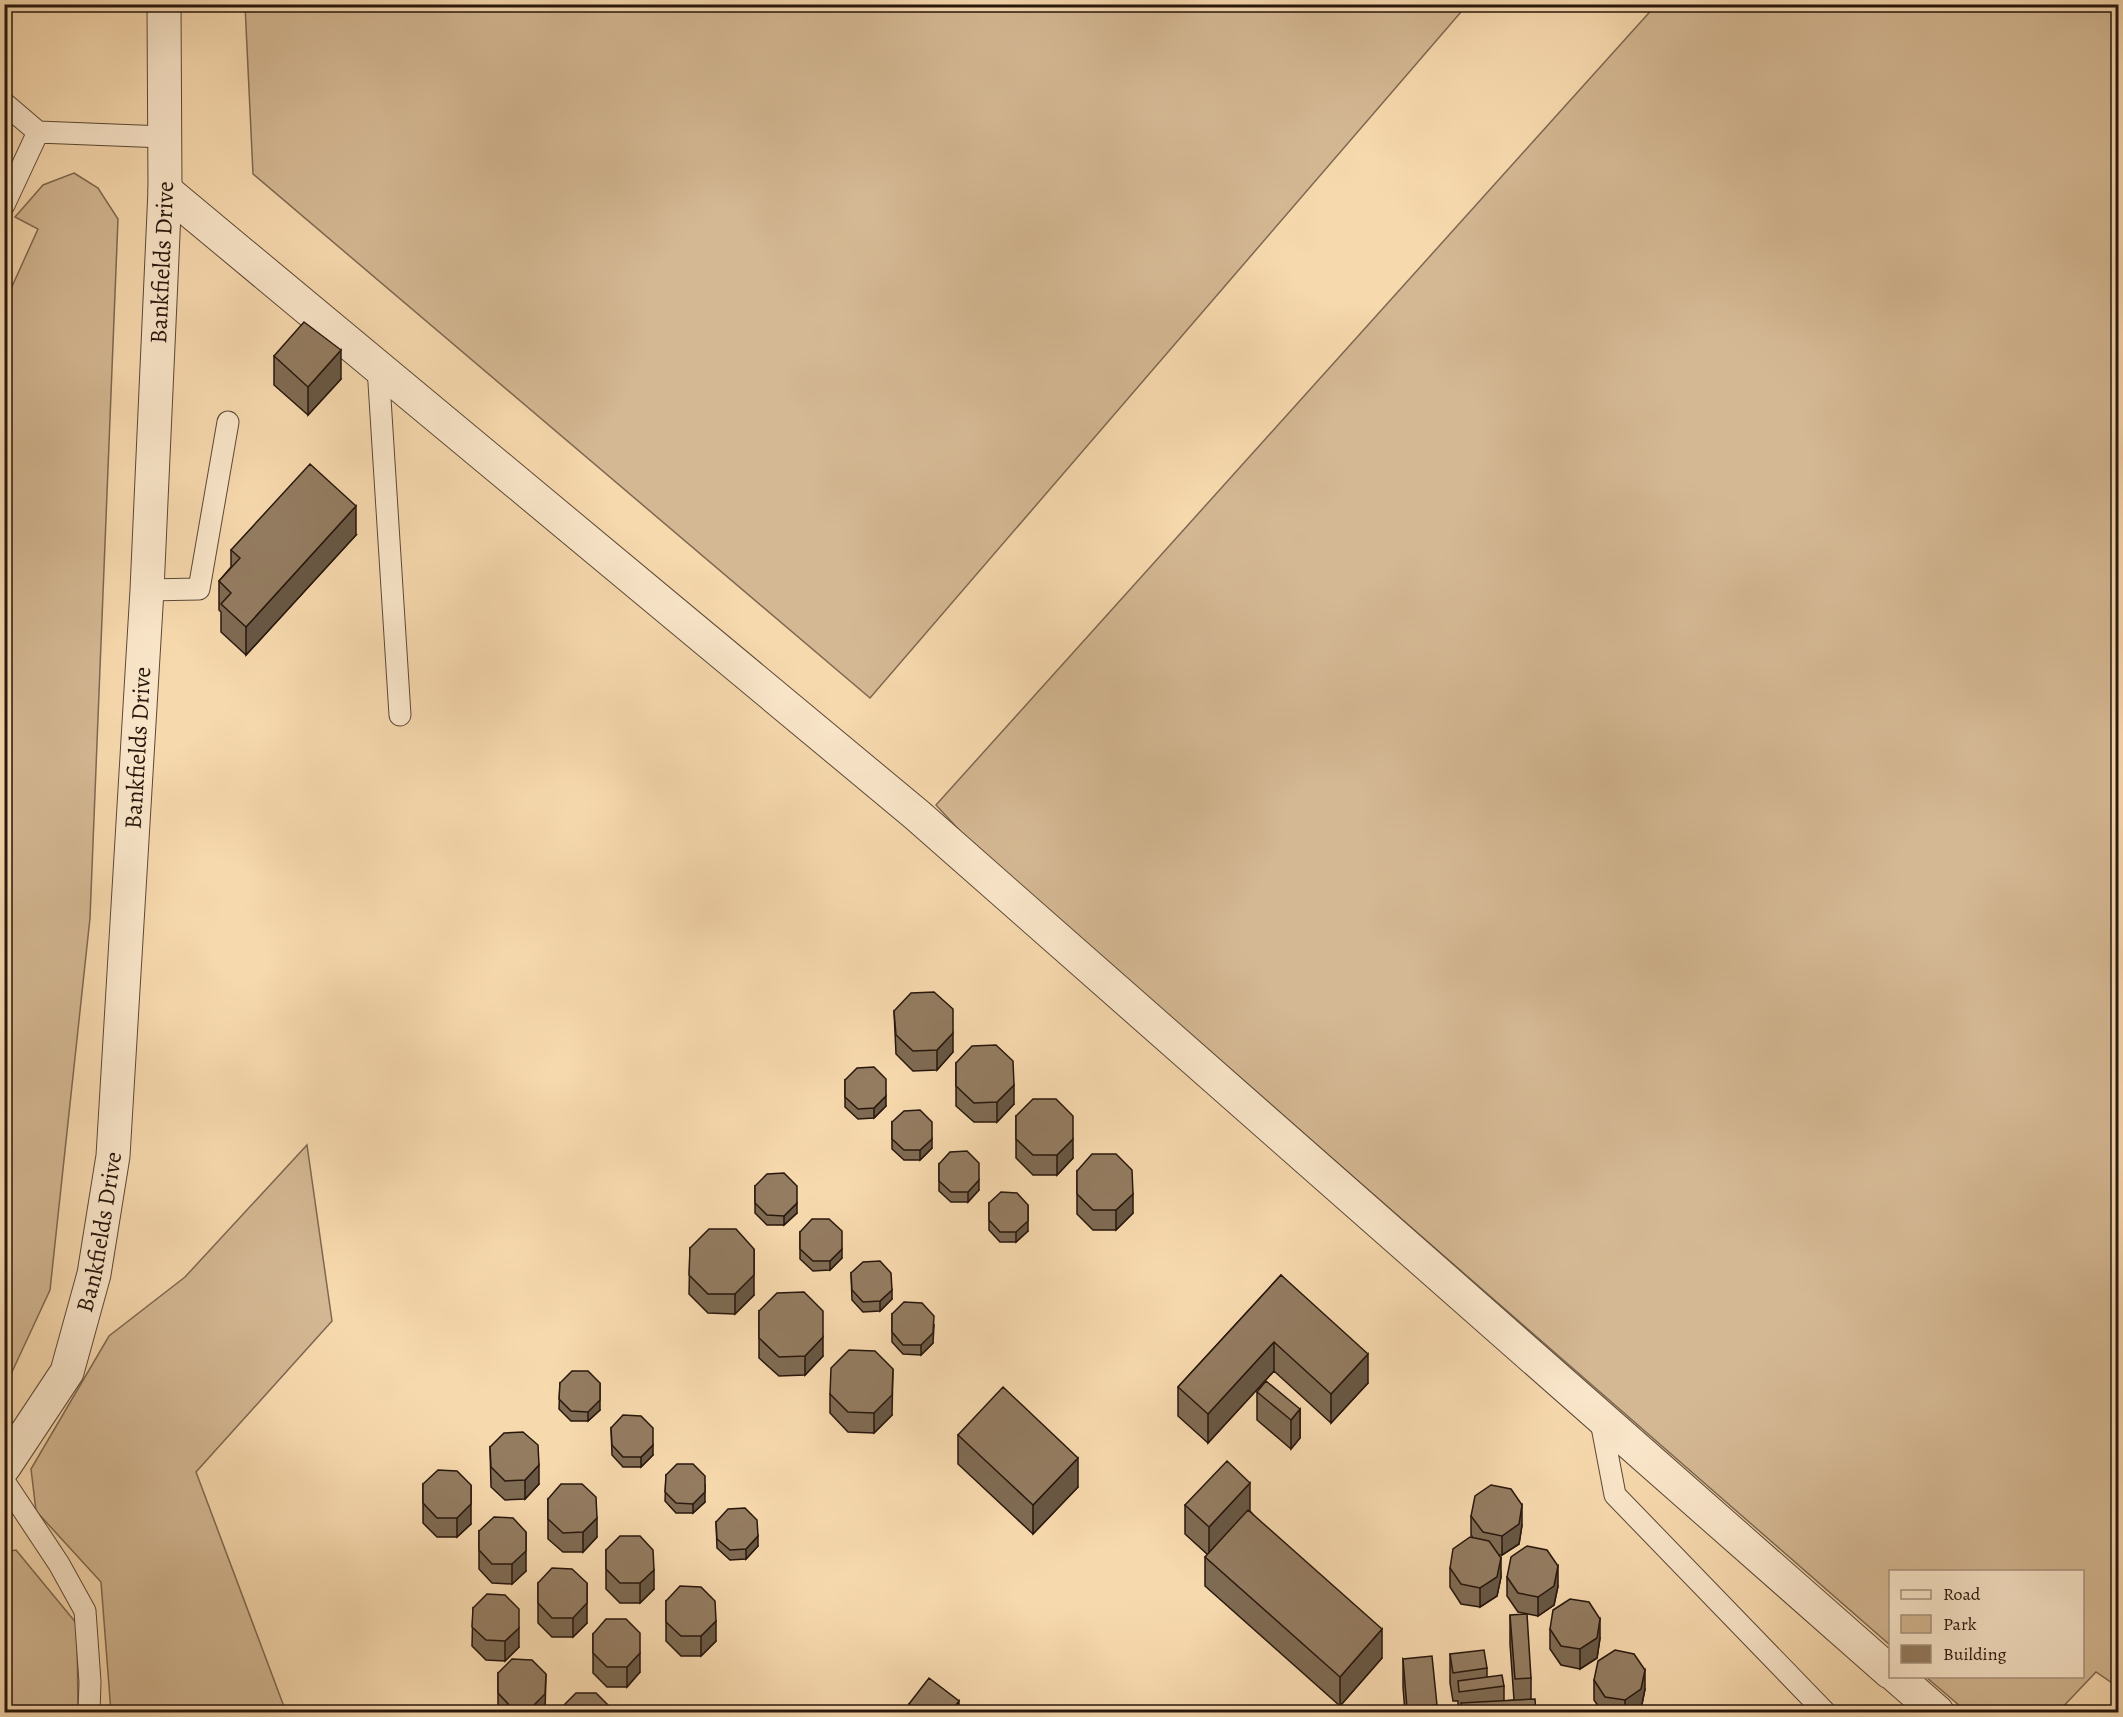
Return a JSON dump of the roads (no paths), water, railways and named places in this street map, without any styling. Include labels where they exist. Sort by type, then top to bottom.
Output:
[{"type":"street","name":"Bankfields Drive","points":[[4,1467],[67,1372],[94,1274],[113,1156],[147,590],[165,190],[164,4]]},
{"type":"street","points":[[165,190],[917,815],[1889,1671]]},
{"type":"street","points":[[1897,1678],[1937,1713]]},
{"type":"lane","points":[[4,103],[38,132],[164,137]]},
{"type":"lane","points":[[4,205],[38,132]]},
{"type":"lane","points":[[378,367],[400,715]]},
{"type":"lane","points":[[147,590],[199,589],[228,422]]},
{"type":"lane","points":[[1599,1415],[1615,1495],[1825,1713]]},
{"type":"lane","points":[[4,1481],[59,1564],[85,1611],[90,1682],[89,1713]]}]
